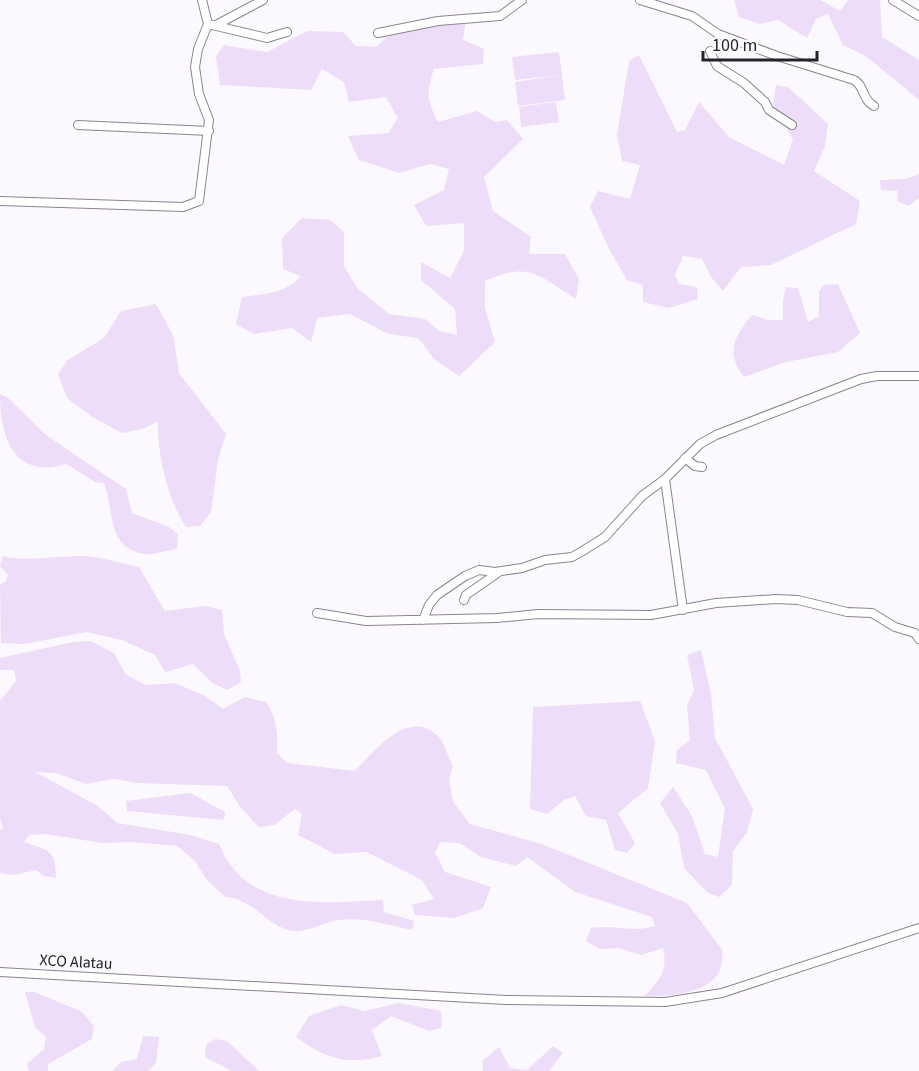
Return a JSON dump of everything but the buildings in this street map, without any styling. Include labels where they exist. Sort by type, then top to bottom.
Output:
[{"type":"street","points":[[202,0],[212,25]]},
{"type":"street","points":[[0,201],[144,207],[194,205],[198,201],[209,131],[209,120],[199,94],[195,67],[198,49],[212,25],[263,0]]},
{"type":"street","points":[[378,33],[438,21],[500,16],[522,0]]},
{"type":"street","points":[[640,0],[692,16],[713,32],[777,56],[854,80],[861,84],[867,101],[874,106]]},
{"type":"street","points":[[893,0],[919,16]]},
{"type":"street","points":[[212,25],[267,38],[287,32]]},
{"type":"street","points":[[708,62],[713,32]]},
{"type":"street","points":[[710,51],[717,66],[744,83],[765,102],[769,110],[792,125]]},
{"type":"street","points":[[78,125],[209,131]]},
{"type":"street","points":[[423,620],[429,605],[450,585],[479,570],[500,571],[522,568],[545,560],[572,557],[605,537],[642,496],[665,478],[700,444],[716,435],[735,430],[834,388],[877,376],[919,376]]},
{"type":"street","points":[[685,458],[695,466],[702,467]]},
{"type":"street","points":[[665,478],[682,610]]},
{"type":"street","points":[[464,600],[466,595],[500,571]]},
{"type":"street","points":[[317,613],[366,621],[538,614],[651,615],[716,603],[776,599],[798,600],[847,612],[872,613],[895,627],[911,631],[919,639]]},
{"type":"street","name":"XCO Alatau","points":[[0,972],[506,1000],[665,1002],[722,993],[919,928]]},
{"type":"shaded area","points":[[734,0],[820,0],[840,11],[848,0],[880,0],[882,37],[919,60],[919,100],[867,57],[843,45],[828,14],[816,19],[807,38],[778,20],[760,24],[739,17]]},
{"type":"shaded area","points":[[466,19],[463,40],[484,49],[483,64],[434,69],[429,90],[432,107],[438,122],[477,111],[495,122],[507,120],[523,139],[484,177],[493,211],[531,237],[529,254],[565,254],[579,279],[576,299],[542,277],[524,272],[513,272],[485,281],[485,308],[495,342],[459,376],[435,360],[418,338],[388,334],[350,314],[317,318],[311,342],[292,328],[254,334],[236,324],[242,297],[281,290],[301,276],[283,269],[282,238],[302,218],[330,220],[344,232],[344,266],[358,289],[389,314],[425,319],[439,331],[457,335],[455,309],[421,280],[421,262],[450,278],[464,251],[464,223],[426,226],[414,205],[444,190],[449,169],[430,164],[399,173],[359,160],[348,136],[388,133],[398,118],[386,97],[349,102],[344,82],[322,69],[311,90],[220,85],[216,57],[224,45],[267,52],[307,31],[343,32],[356,46],[376,47],[396,29]]},
{"type":"shaded area","points":[[559,52],[565,100],[518,106],[515,82],[561,75],[515,80],[512,57]]},
{"type":"shaded area","points":[[639,55],[677,132],[685,130],[699,102],[729,137],[784,165],[793,140],[773,105],[776,85],[788,87],[828,124],[825,146],[814,171],[860,201],[856,224],[771,265],[741,267],[723,291],[711,277],[702,259],[683,256],[675,275],[679,284],[697,287],[698,299],[669,308],[643,302],[643,285],[627,280],[608,247],[590,207],[598,191],[630,199],[640,165],[622,161],[617,135],[629,61]]},
{"type":"shaded area","points":[[556,102],[559,122],[521,127],[519,107]]},
{"type":"shaded area","points":[[919,174],[919,198],[909,206],[897,201],[898,191],[881,190],[880,180],[906,179]]},
{"type":"shaded area","points":[[838,284],[860,333],[838,352],[786,362],[744,377],[738,368],[733,352],[740,330],[752,315],[768,320],[783,320],[783,300],[786,287],[798,288],[808,322],[819,316],[819,292],[824,285]]},
{"type":"shaded area","points":[[156,304],[173,335],[179,373],[226,434],[218,459],[211,512],[200,526],[186,527],[174,504],[159,448],[158,421],[143,429],[122,433],[92,417],[67,398],[58,374],[68,360],[104,338],[121,311]]},
{"type":"shaded area","points":[[0,394],[7,397],[46,435],[126,489],[132,513],[169,527],[178,534],[177,549],[148,554],[132,550],[123,544],[114,527],[104,483],[95,482],[66,464],[48,467],[34,466],[22,460],[7,439],[3,425]]},
{"type":"shaded area","points":[[3,556],[30,559],[83,556],[139,567],[165,611],[205,606],[222,610],[224,634],[240,671],[241,682],[227,690],[211,682],[193,664],[165,672],[155,655],[122,640],[86,632],[25,644],[1,643],[0,585],[6,581],[8,575],[0,566]]},
{"type":"shaded area","points":[[91,641],[114,653],[126,675],[146,685],[175,683],[205,696],[223,709],[245,697],[266,702],[276,726],[277,753],[287,763],[355,771],[393,735],[416,726],[428,729],[439,737],[445,747],[453,767],[449,779],[453,802],[470,824],[542,844],[687,903],[723,951],[720,970],[715,978],[697,989],[675,995],[645,996],[662,975],[663,948],[641,955],[618,948],[600,949],[586,941],[591,928],[646,928],[655,926],[652,917],[575,892],[527,857],[516,866],[481,857],[459,843],[440,842],[435,853],[445,872],[491,887],[483,908],[454,918],[415,915],[412,905],[434,899],[422,880],[367,852],[335,854],[298,835],[302,814],[295,809],[274,825],[259,827],[241,808],[227,786],[137,783],[114,779],[86,784],[56,773],[35,772],[98,806],[117,823],[191,835],[219,844],[232,866],[248,882],[267,893],[312,902],[383,900],[384,912],[414,921],[412,930],[348,919],[299,931],[284,929],[244,902],[225,897],[207,880],[194,860],[177,846],[130,842],[102,843],[46,834],[29,835],[24,842],[49,852],[52,856],[55,861],[56,878],[43,876],[37,870],[13,875],[0,873],[0,830],[3,827],[0,818],[0,701],[16,681],[14,670],[0,670],[0,658],[73,642]]},
{"type":"shaded area","points":[[701,650],[711,694],[715,738],[753,809],[747,832],[733,851],[732,885],[719,897],[708,893],[684,868],[678,834],[660,803],[673,787],[692,816],[705,854],[718,857],[725,809],[706,770],[676,763],[677,750],[690,740],[687,706],[694,690],[687,655]]},
{"type":"shaded area","points":[[640,701],[655,741],[648,788],[618,813],[635,843],[627,853],[615,850],[606,820],[586,816],[575,796],[564,800],[547,814],[530,809],[533,707]]},
{"type":"shaded area","points":[[190,793],[225,812],[224,820],[127,811],[126,801]]},
{"type":"shaded area","points":[[25,992],[35,992],[82,1012],[94,1026],[92,1039],[48,1064],[48,1071],[29,1071],[27,1064],[44,1049],[46,1037],[35,1027]]},
{"type":"shaded area","points":[[399,1003],[441,1011],[442,1028],[429,1031],[391,1016],[372,1030],[382,1056],[357,1060],[326,1055],[296,1037],[309,1016],[341,1005],[365,1011]]},
{"type":"shaded area","points":[[143,1036],[159,1037],[156,1063],[148,1071],[112,1071],[121,1062],[137,1059]]},
{"type":"shaded area","points":[[215,1039],[227,1041],[259,1071],[232,1071],[205,1057],[206,1045]]},
{"type":"shaded area","points":[[553,1046],[563,1053],[549,1071],[483,1071],[482,1061],[499,1047],[510,1068],[527,1070]]}]
